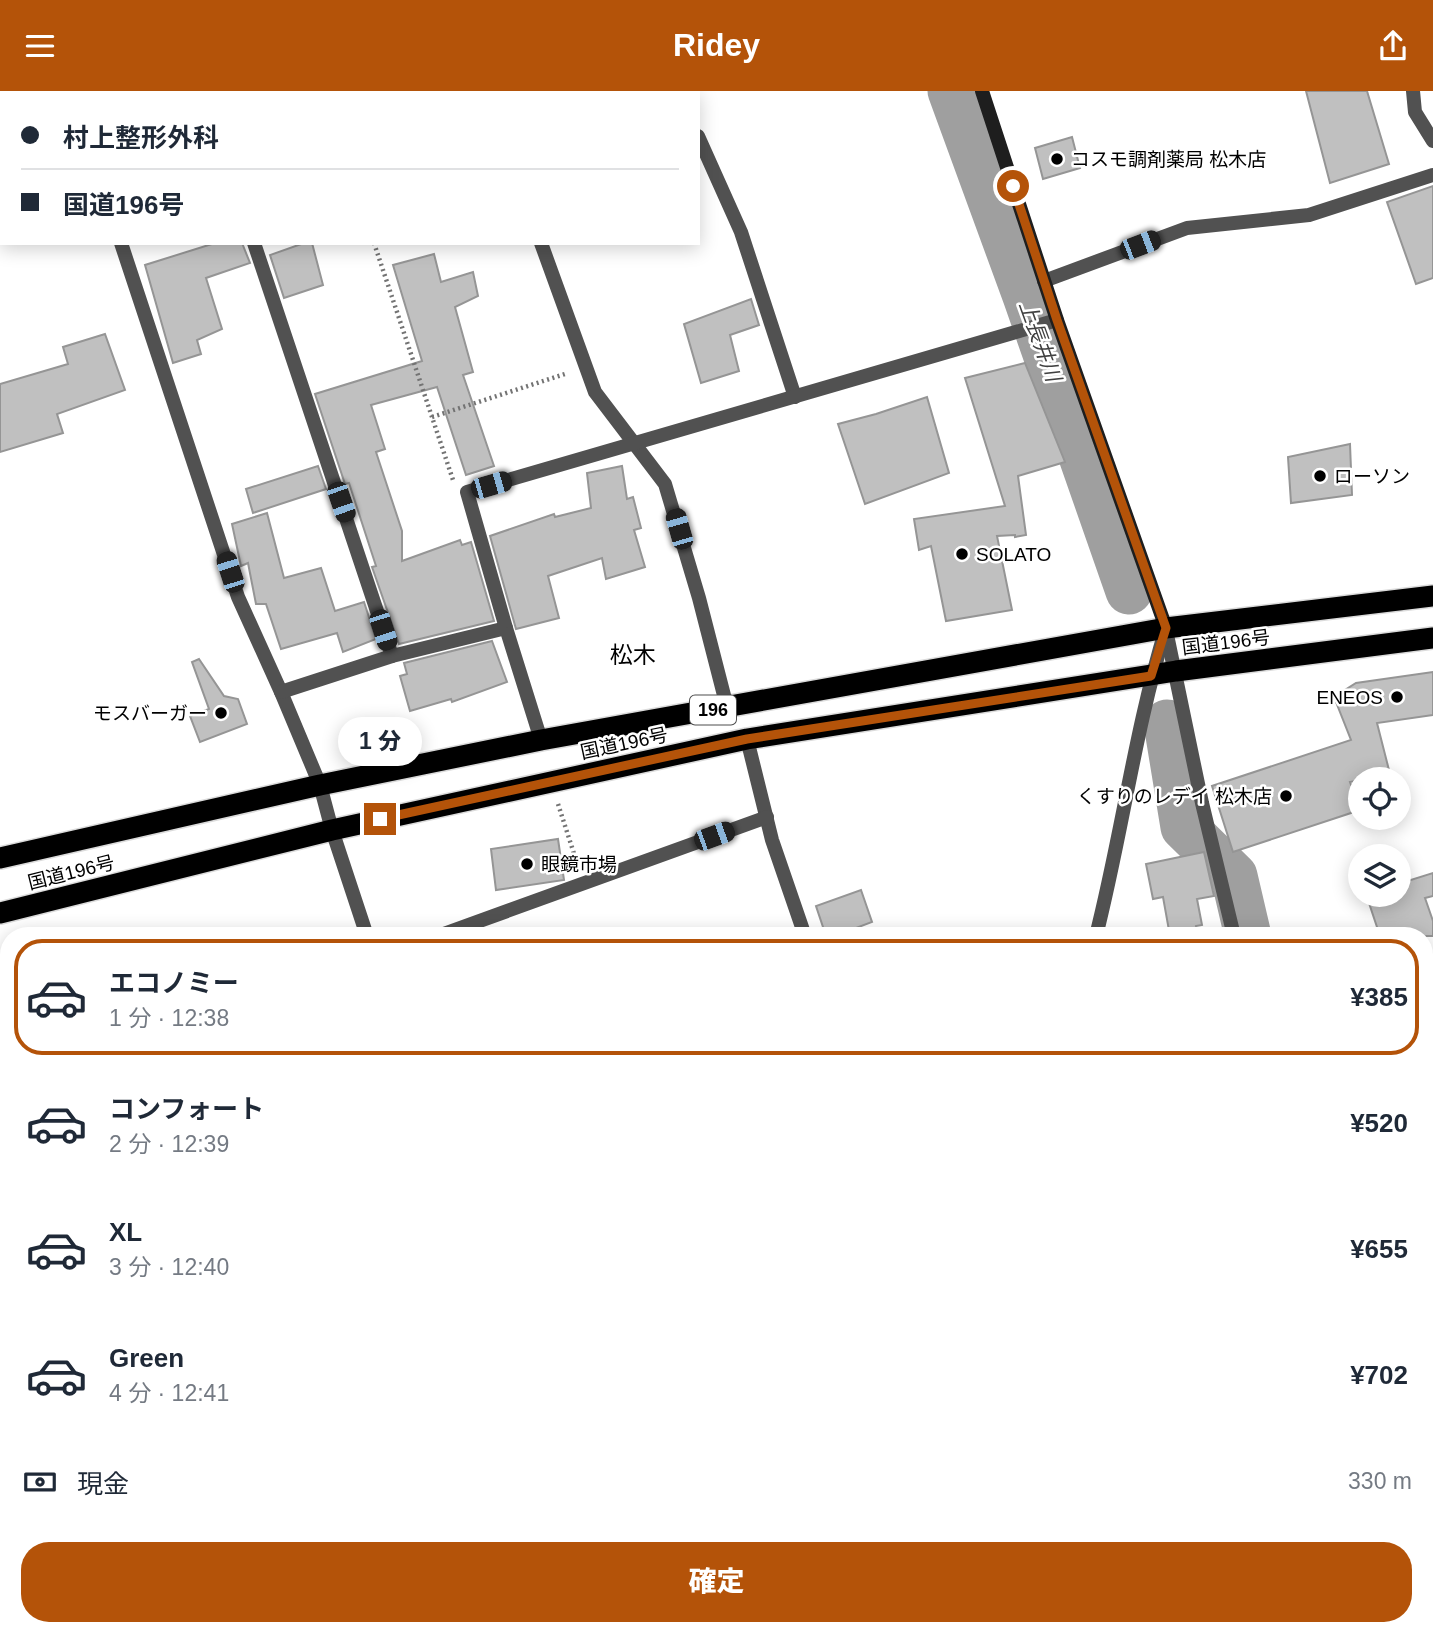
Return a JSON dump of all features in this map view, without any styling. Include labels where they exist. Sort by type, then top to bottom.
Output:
[{"type":"highway","name":"国道196号","points":[[0,858],[320,785],[541,740],[1166,628],[1433,596]]},
{"type":"highway","name":"国道196号","points":[[1,909],[332,830],[747,739],[1176,671],[1433,638]]},
{"type":"street","points":[[982,91],[1057,320],[1166,628],[1202,803],[1232,927]]},
{"type":"street","points":[[1413,91],[1415,112],[1433,141]]},
{"type":"street","points":[[700,140],[741,232],[795,397]]},
{"type":"street","points":[[1044,281],[1188,228],[1308,215],[1433,175]]},
{"type":"street","points":[[122,245],[238,597],[320,785],[364,927]]},
{"type":"street","points":[[255,245],[392,656]]},
{"type":"street","points":[[542,245],[595,392],[665,484],[727,707]]},
{"type":"street","points":[[541,740],[467,492],[1057,320]]},
{"type":"street","points":[[281,692],[392,656],[506,628]]},
{"type":"street","points":[[1098,927],[1151,676],[1166,628]]},
{"type":"street","points":[[747,739],[772,840],[802,927]]},
{"type":"street","points":[[463,927],[766,817]]},
{"type":"path","points":[[375,245],[454,482],[467,492]]},
{"type":"path","points":[[432,417],[586,367]]},
{"type":"path","points":[[551,782],[583,884]]},
{"type":"building","points":[[1306,91],[1367,91],[1389,164],[1330,183]]},
{"type":"building","points":[[1072,137],[1080,168],[1043,179],[1035,148]]},
{"type":"building","points":[[1433,186],[1433,278],[1416,284],[1387,202]]},
{"type":"building","points":[[209,245],[243,245],[250,263],[206,278],[222,329],[197,340],[201,354],[173,363],[145,265]]},
{"type":"building","points":[[298,245],[313,245],[323,285],[284,298],[270,255]]},
{"type":"building","points":[[434,254],[441,282],[473,272],[478,296],[455,307],[473,372],[463,375],[494,466],[466,475],[437,387],[371,405],[385,449],[376,452],[402,531],[402,561],[460,540],[462,545],[471,542],[494,621],[399,644],[372,567],[376,566],[349,483],[345,484],[315,394],[422,361],[393,265]]},
{"type":"building","points":[[751,299],[759,325],[730,335],[739,371],[701,383],[684,324]]},
{"type":"building","points":[[105,334],[125,390],[57,414],[63,433],[0,452],[0,384],[68,364],[63,347]]},
{"type":"building","points":[[1025,363],[1065,462],[1018,476],[1026,535],[997,536],[1012,610],[946,621],[931,546],[919,550],[914,519],[1005,506],[965,378]]},
{"type":"building","points":[[927,397],[949,473],[865,504],[838,424]]},
{"type":"building","name":"ローソン","points":[[1350,444],[1352,495],[1291,503],[1288,457]]},
{"type":"building","points":[[318,466],[326,489],[253,513],[246,489]]},
{"type":"building","points":[[622,466],[627,499],[633,497],[641,528],[634,530],[645,567],[606,579],[602,558],[548,576],[559,618],[516,629],[490,536],[554,514],[555,517],[591,508],[587,473]]},
{"type":"building","points":[[267,513],[284,578],[321,568],[335,611],[364,602],[376,639],[343,652],[337,633],[281,649],[266,604],[256,604],[248,563],[241,566],[232,524]]},
{"type":"building","points":[[492,641],[507,682],[452,702],[451,699],[410,711],[400,676],[407,674],[404,663]]},
{"type":"building","name":"モスバーガー","points":[[199,659],[224,696],[238,699],[247,724],[200,742],[190,716],[209,709],[192,662]]},
{"type":"building","name":"くすりのレデイ 松木店","points":[[1433,672],[1433,715],[1377,723],[1388,767],[1348,767],[1348,814],[1233,852],[1212,786],[1351,740],[1334,697],[1356,683]]},
{"type":"building","name":"眼鏡市場","points":[[558,839],[564,880],[496,890],[491,849]]},
{"type":"building","points":[[1204,852],[1214,896],[1197,899],[1202,925],[1168,927],[1163,897],[1153,899],[1146,864]]},
{"type":"building","points":[[1433,873],[1433,896],[1425,898],[1433,927],[1377,927],[1370,907],[1411,907],[1411,880]]},
{"type":"building","points":[[861,890],[872,922],[859,927],[823,927],[816,906]]},
{"type":"waterway","name":"上長井川","points":[[951,91],[1129,591]]},
{"type":"waterway","name":"上長井川","points":[[1167,723],[1184,827],[1234,876],[1246,927]]},
{"type":"place","name":"コスモ調剤薬局 松木店","points":[[1057,159]]},
{"type":"place","name":"ローソン","points":[[1320,476]]},
{"type":"place","name":"SOLATO","points":[[962,554]]},
{"type":"place","name":"ENEOS","points":[[1397,697]]},
{"type":"place","name":"モスバーガー","points":[[221,713]]},
{"type":"place","name":"くすりのレデイ 松木店","points":[[1286,796]]},
{"type":"place","name":"眼鏡市場","points":[[527,864]]},
{"type":"district","name":"松木","points":[[633,655]]},
{"type":"route","points":[[380,819],[747,739],[1151,676],[1166,628],[1057,320],[1013,186]]}]
